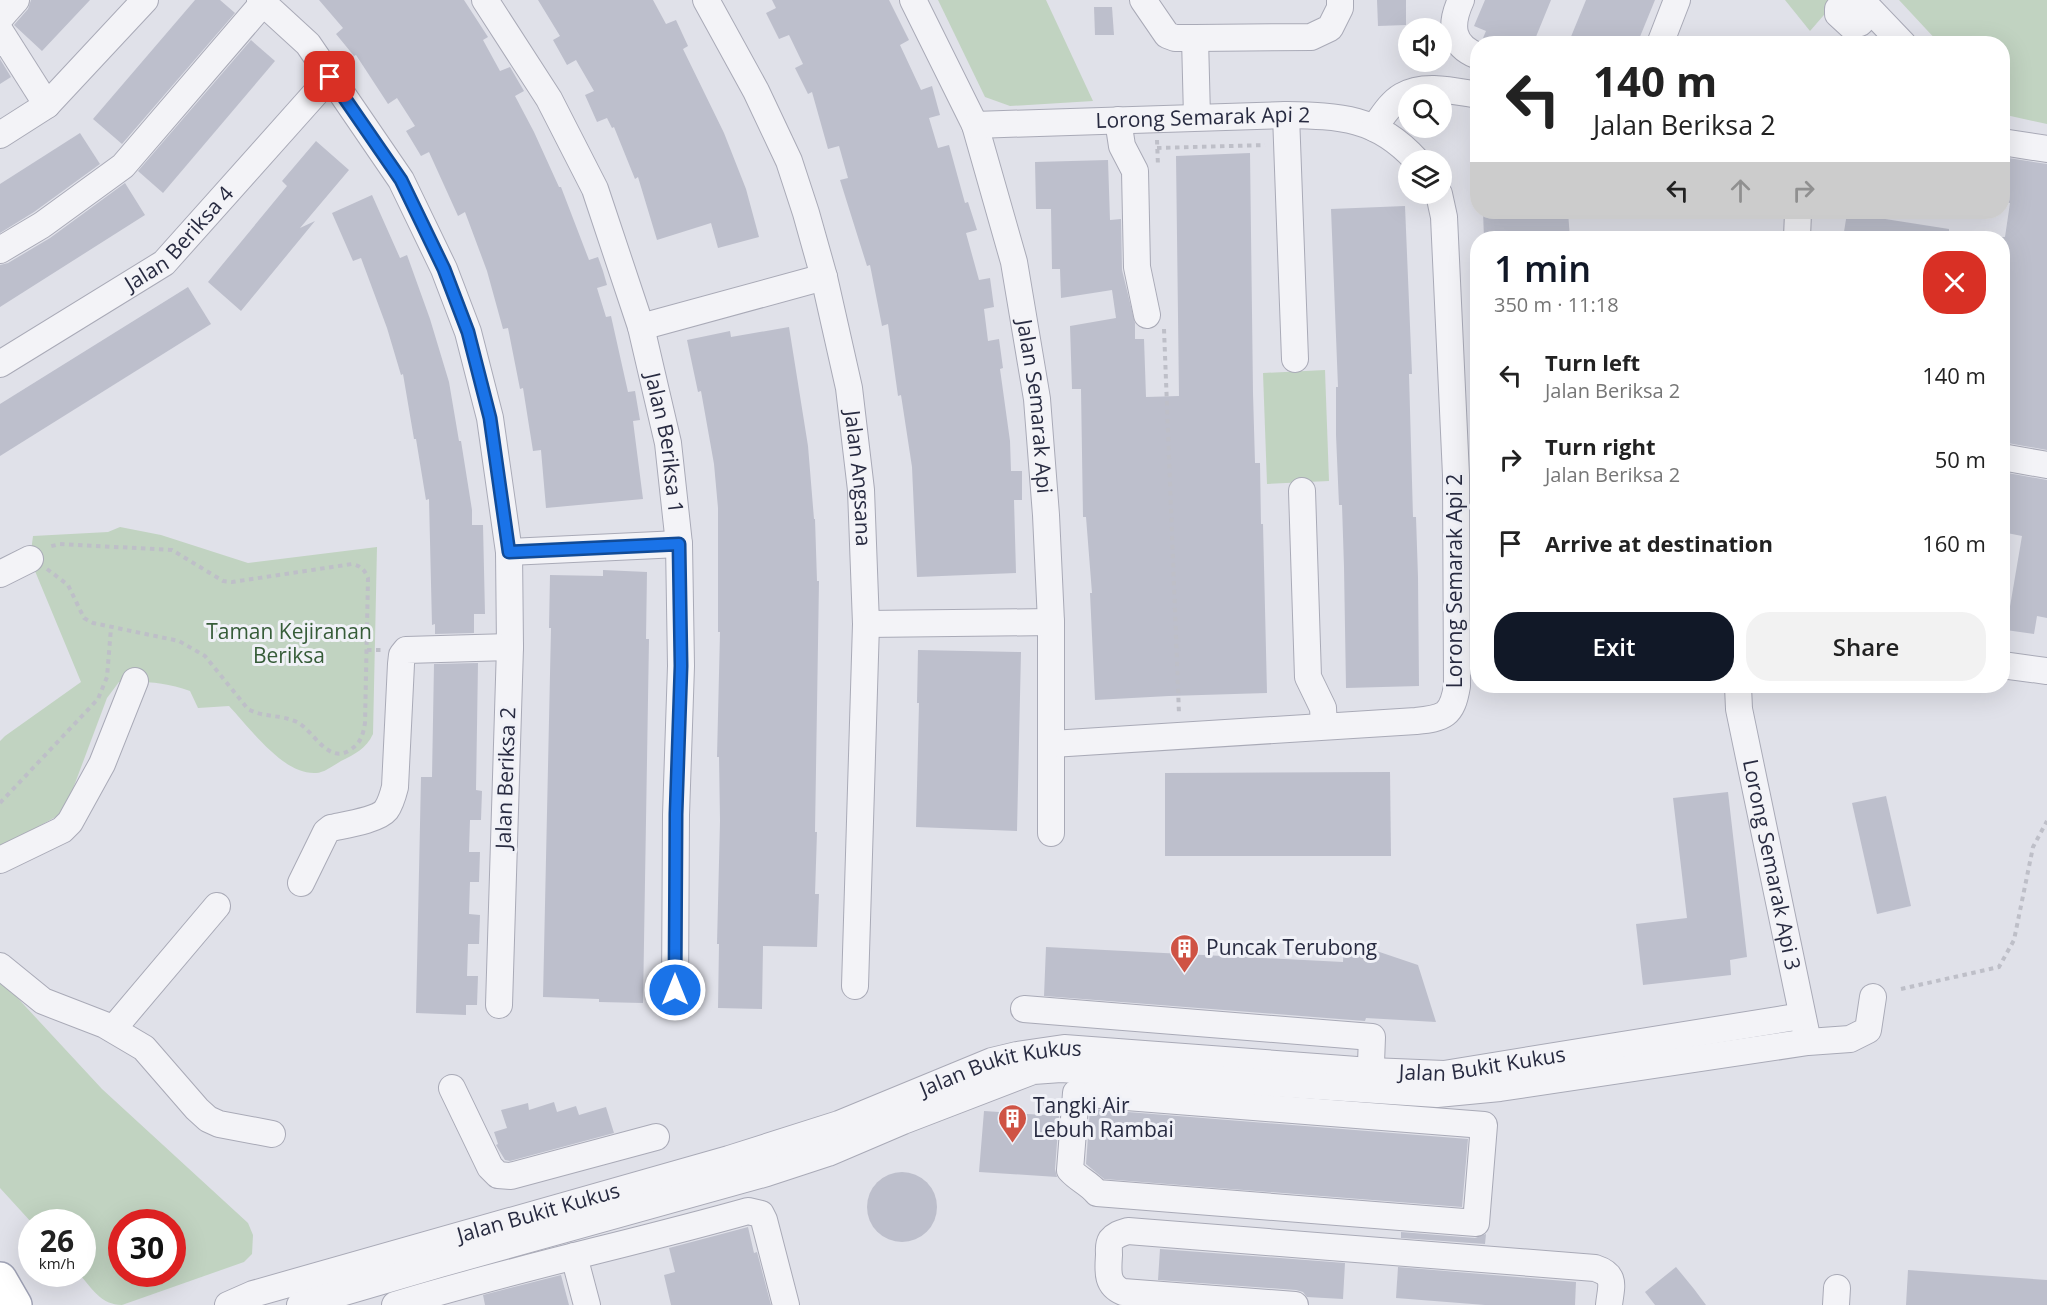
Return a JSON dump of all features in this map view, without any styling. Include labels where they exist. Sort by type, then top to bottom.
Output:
[{"type":"main road","points":[[0,1279],[15,1305]]},
{"type":"street","points":[[0,18],[16,0]]},
{"type":"street","points":[[0,135],[47,105],[145,0]]},
{"type":"street","name":"Jalan Beriksa 1","points":[[485,0],[549,99],[595,189],[641,327],[669,443],[679,544],[681,666],[676,814],[675,990]]},
{"type":"street","name":"Jalan Angsana","points":[[706,0],[756,91],[789,162],[807,213],[824,277],[849,388],[860,478],[866,624],[855,986]]},
{"type":"street","name":"Jalan Semarak Api","points":[[913,0],[975,125],[1014,262],[1037,399],[1051,622],[1052,833]]},
{"type":"street","points":[[1143,0],[1167,34],[1175,38],[1311,37],[1330,28],[1340,8],[1340,0]]},
{"type":"street","points":[[1461,0],[1456,10],[1454,34],[1460,44],[1470,53]]},
{"type":"street","points":[[1663,36],[1677,0]]},
{"type":"street","points":[[1846,0],[1838,9],[1838,14],[1851,26],[1860,23],[1866,5],[1895,36]]},
{"type":"street","points":[[0,250],[42,225],[123,166],[262,2]]},
{"type":"street","name":"Jalan Beriksa 2","points":[[262,2],[308,44],[401,180],[444,269],[468,332],[490,418],[509,552],[510,647],[499,1005]]},
{"type":"street","points":[[0,31],[47,105]]},
{"type":"street","points":[[1195,38],[1197,117]]},
{"type":"street","name":"Jalan Beriksa 4","points":[[2,359],[164,263],[330,77]]},
{"type":"street","points":[[1374,128],[1390,105],[1402,95],[1434,89],[1470,94]]},
{"type":"street","points":[[1286,114],[1295,359]]},
{"type":"street","name":"Lorong Semarak Api 2","points":[[975,125],[1286,114],[1330,116],[1354,120],[1374,128],[1404,150]]},
{"type":"street","points":[[1118,120],[1122,146],[1134,171],[1137,267],[1156,320]]},
{"type":"street","points":[[2010,143],[2047,149]]},
{"type":"street","name":"Lorong Semarak Api 2","points":[[1052,744],[1437,719],[1448,712],[1454,703],[1457,686],[1456,475],[1444,218],[1441,204]]},
{"type":"street","points":[[641,327],[824,277]]},
{"type":"street","points":[[2010,459],[2047,465]]},
{"type":"street","points":[[1302,491],[1308,677],[1323,708],[1324,726]]},
{"type":"street","points":[[509,552],[679,544]]},
{"type":"street","points":[[0,574],[39,558]]},
{"type":"street","points":[[866,624],[1051,622]]},
{"type":"street","points":[[301,883],[326,832],[331,828],[377,817],[385,812],[391,802],[395,787],[400,664],[406,650],[510,647]]},
{"type":"street","points":[[2010,666],[2047,671]]},
{"type":"street","points":[[0,860],[62,830],[70,822],[102,765],[135,681]]},
{"type":"street","name":"Lorong Semarak Api 3","points":[[1738,693],[1739,709],[1808,1042]]},
{"type":"street","points":[[113,1029],[217,906]]},
{"type":"street","points":[[0,966],[43,1001],[113,1029],[144,1048],[208,1119],[219,1124],[272,1134]]},
{"type":"street","name":"Jalan Bukit Kukus","points":[[616,1204],[729,1160],[839,1124],[992,1061],[1037,1051],[1064,1048],[1370,1080],[1437,1094],[1500,1088],[1808,1042],[1850,1038],[1868,1030],[1873,997]]},
{"type":"street","points":[[1024,1009],[1372,1037],[1370,1080]]},
{"type":"street","name":"Jalan Bukit Kukus","points":[[228,1305],[254,1294],[437,1254],[616,1204],[767,1173],[828,1153],[1033,1071],[1060,1069],[1315,1085],[1444,1074],[1802,1016]]},
{"type":"street","points":[[1314,1111],[1315,1085]]},
{"type":"street","points":[[452,1088],[490,1167],[498,1175],[511,1176],[656,1137]]},
{"type":"street","points":[[1076,1093],[1314,1111],[1484,1125],[1476,1223],[1097,1193],[1070,1170],[1076,1093]]},
{"type":"street","points":[[605,1151],[616,1204]]},
{"type":"street","points":[[395,1305],[451,1297],[574,1256],[748,1211],[755,1211],[764,1220],[786,1305]]},
{"type":"street","points":[[1295,1305],[1123,1292],[1116,1289],[1110,1281],[1109,1244],[1119,1233],[1128,1232],[1595,1268],[1609,1275],[1611,1281],[1609,1305]]},
{"type":"street","points":[[437,1254],[451,1297]]},
{"type":"street","name":"Jalan Bukit Kukus","points":[[300,1305],[437,1254]]},
{"type":"street","points":[[574,1256],[586,1305]]},
{"type":"path","points":[[1158,172],[1157,146],[1287,144]]},
{"type":"path","points":[[1156,320],[1179,709]]},
{"type":"path","points":[[60,544],[172,550],[223,580],[232,582],[352,564],[359,565],[368,578],[366,712],[363,735],[357,745],[341,754],[331,752],[322,746],[301,724],[284,717],[257,715],[248,709],[205,656],[179,641],[111,628],[84,618],[68,585],[39,558],[60,544]]},
{"type":"path","points":[[0,804],[98,699],[107,677],[111,628]]},
{"type":"path","points":[[1901,989],[1999,967],[2014,940],[2033,847],[2047,821]]},
{"type":"green space","points":[[938,0],[1046,0],[1093,101],[1010,106],[985,97]]},
{"type":"green space","points":[[1785,0],[1837,0],[1810,31]]},
{"type":"green space","points":[[1899,0],[2047,0],[2047,124],[2010,116],[2010,36],[1932,36]]},
{"type":"green space","points":[[1325,370],[1329,481],[1267,484],[1263,373]]},
{"type":"green space","name":"Taman Kejiranan Beriksa","points":[[120,527],[161,535],[248,563],[377,547],[373,734],[360,750],[329,768],[319,773],[304,772],[291,766],[268,748],[229,706],[198,708],[190,691],[155,683],[119,682],[107,698],[68,802],[59,815],[0,848],[0,741],[81,682],[30,559],[33,536],[108,532]]},
{"type":"green space","points":[[0,979],[102,1089],[248,1223],[253,1235],[252,1254],[244,1262],[186,1282],[186,1209],[108,1209],[108,1287],[173,1287],[122,1305],[115,1304],[103,1299],[91,1287],[96,1287],[96,1209],[19,1209],[0,1188]]},
{"type":"building","points":[[31,0],[90,0],[42,51],[14,25],[28,9]]},
{"type":"building","points":[[195,0],[220,0],[235,13],[122,144],[93,119]]},
{"type":"building","points":[[319,0],[464,0],[488,37],[483,40],[500,71],[510,67],[524,91],[515,96],[561,187],[589,260],[598,257],[603,271],[607,285],[597,288],[606,317],[611,316],[628,392],[635,391],[640,420],[633,421],[643,499],[546,508],[541,450],[533,451],[523,388],[520,389],[508,328],[503,329],[487,271],[465,212],[458,216],[429,152],[421,156],[406,131],[415,126],[397,98],[388,104],[356,55],[354,56],[336,34],[343,28]]},
{"type":"building","points":[[538,0],[653,0],[666,24],[676,20],[688,46],[683,49],[724,133],[746,189],[759,237],[718,248],[711,223],[657,240],[638,177],[635,179],[614,127],[612,128],[607,118],[597,122],[585,95],[594,91],[576,60],[567,65],[553,40],[560,36]]},
{"type":"building","points":[[772,0],[889,0],[909,40],[900,45],[921,90],[932,86],[940,115],[929,118],[938,148],[949,145],[965,203],[968,202],[977,230],[966,233],[979,280],[990,278],[994,307],[984,309],[988,341],[999,339],[1011,471],[1022,471],[1022,500],[1014,500],[1016,573],[917,577],[912,467],[901,395],[898,396],[888,324],[882,326],[870,265],[867,266],[840,180],[848,178],[839,146],[828,149],[812,92],[808,94],[795,68],[803,64],[789,35],[779,39],[766,13],[776,8]]},
{"type":"building","points":[[1377,0],[1406,0],[1406,18],[1398,18],[1398,25],[1378,26]]},
{"type":"building","points":[[1485,0],[1551,0],[1536,36],[1484,36],[1486,31],[1474,26]]},
{"type":"building","points":[[1586,0],[1655,0],[1640,36],[1571,36]]},
{"type":"building","points":[[1094,7],[1112,7],[1114,35],[1095,35]]},
{"type":"building","points":[[251,40],[275,61],[163,193],[138,171]]},
{"type":"building","points":[[0,59],[11,77],[0,84]]},
{"type":"building","points":[[80,133],[100,164],[34,212],[0,233],[0,184]]},
{"type":"building","points":[[316,141],[349,170],[300,228],[315,221],[241,311],[208,282],[287,186],[282,181]]},
{"type":"building","points":[[1250,153],[1255,463],[1260,463],[1267,693],[1095,700],[1090,593],[1092,593],[1086,517],[1083,517],[1081,389],[1072,389],[1070,326],[1116,318],[1112,290],[1061,298],[1060,269],[1052,269],[1051,209],[1036,209],[1035,162],[1108,160],[1110,220],[1121,219],[1122,270],[1135,323],[1135,339],[1144,339],[1146,397],[1179,396],[1176,156]]},
{"type":"building","points":[[2010,158],[2047,164],[2047,450],[2010,443],[2010,231],[2006,231],[2008,219],[2010,219]]},
{"type":"building","points":[[125,183],[145,215],[0,307],[0,265],[8,263],[50,238]]},
{"type":"building","points":[[372,195],[400,258],[407,255],[430,319],[449,382],[459,441],[461,441],[472,510],[472,525],[483,525],[485,614],[474,614],[474,633],[435,634],[435,624],[432,625],[429,499],[426,500],[403,374],[401,375],[387,328],[361,258],[353,261],[332,213]]},
{"type":"building","points":[[1405,206],[1412,374],[1409,374],[1413,517],[1416,517],[1418,577],[1419,686],[1346,688],[1342,505],[1339,505],[1336,435],[1336,387],[1338,387],[1331,209]]},
{"type":"building","points":[[1483,219],[1569,219],[1569,231],[1484,231]]},
{"type":"building","points":[[1846,219],[1885,219],[1949,229],[1949,231],[1844,231]]},
{"type":"building","points":[[188,287],[211,324],[0,456],[0,404]]},
{"type":"building","points":[[789,327],[808,446],[815,519],[817,581],[819,581],[815,832],[817,832],[815,894],[819,894],[817,947],[763,946],[762,1009],[718,1008],[720,821],[719,757],[717,757],[720,632],[718,632],[718,508],[714,464],[701,391],[698,392],[687,340],[730,331],[731,337]]},
{"type":"building","points":[[2010,473],[2047,480],[2047,618],[2037,616],[2034,634],[2010,631],[2010,606],[2022,536],[2010,534]]},
{"type":"building","points":[[603,570],[647,572],[646,639],[649,639],[643,1003],[543,997],[551,628],[549,628],[550,575],[603,576]]},
{"type":"building","points":[[918,650],[1021,652],[1017,831],[916,827]]},
{"type":"building","points":[[478,663],[476,790],[482,791],[481,820],[470,820],[469,852],[480,852],[479,882],[470,882],[469,914],[480,915],[479,944],[468,944],[467,976],[478,976],[477,1005],[466,1005],[466,1015],[416,1013],[421,777],[432,777],[434,664]]},
{"type":"building","points":[[1390,772],[1391,856],[1165,856],[1165,773]]},
{"type":"building","points":[[1728,792],[1747,957],[1730,960],[1731,975],[1643,985],[1636,924],[1687,918],[1673,798]]},
{"type":"building","points":[[1886,796],[1911,906],[1877,914],[1852,803]]},
{"type":"building","name":"Puncak Terubong","points":[[1344,940],[1418,965],[1436,1022],[1366,1018],[1365,1021],[1044,996],[1046,947],[1343,962]]},
{"type":"building","points":[[554,1102],[557,1112],[576,1106],[579,1115],[606,1107],[614,1133],[510,1161],[505,1160],[496,1145],[498,1144],[494,1132],[507,1128],[501,1110],[528,1103],[529,1110]]},
{"type":"building","points":[[1090,1109],[1468,1139],[1462,1207],[1104,1179],[1086,1164]]},
{"type":"building","name":"Tangki Air Lebuh Rambai","points":[[984,1111],[1059,1116],[1055,1169],[1057,1177],[979,1172]]},
{"type":"building","points":[[902,1172],[921,1178],[931,1188],[937,1207],[931,1226],[921,1236],[902,1242],[883,1236],[873,1226],[867,1207],[873,1188],[883,1178]]},
{"type":"building","points":[[748,1227],[771,1305],[671,1305],[664,1275],[675,1272],[669,1248]]},
{"type":"building","points":[[1401,1232],[1475,1238],[1486,1234],[1485,1244],[1401,1238]]},
{"type":"building","points":[[1160,1249],[1345,1263],[1343,1299],[1307,1297],[1303,1292],[1296,1290],[1158,1280]]},
{"type":"building","points":[[1398,1267],[1576,1282],[1575,1305],[1485,1305],[1396,1298]]},
{"type":"building","points":[[1676,1267],[1706,1305],[1655,1305],[1645,1292]]},
{"type":"building","points":[[1908,1270],[2047,1280],[2047,1305],[1906,1305]]},
{"type":"building","points":[[561,1275],[569,1305],[485,1305],[483,1295]]},
{"type":"place","name":"Puncak Terubong","points":[[1185,974]]},
{"type":"place","name":"Tangki Air Lebuh Rambai","points":[[1012,1144]]},
{"type":"route","points":[[330,77],[401,180],[444,269],[468,332],[490,418],[509,552],[679,544],[681,666],[676,814],[675,990]]}]
